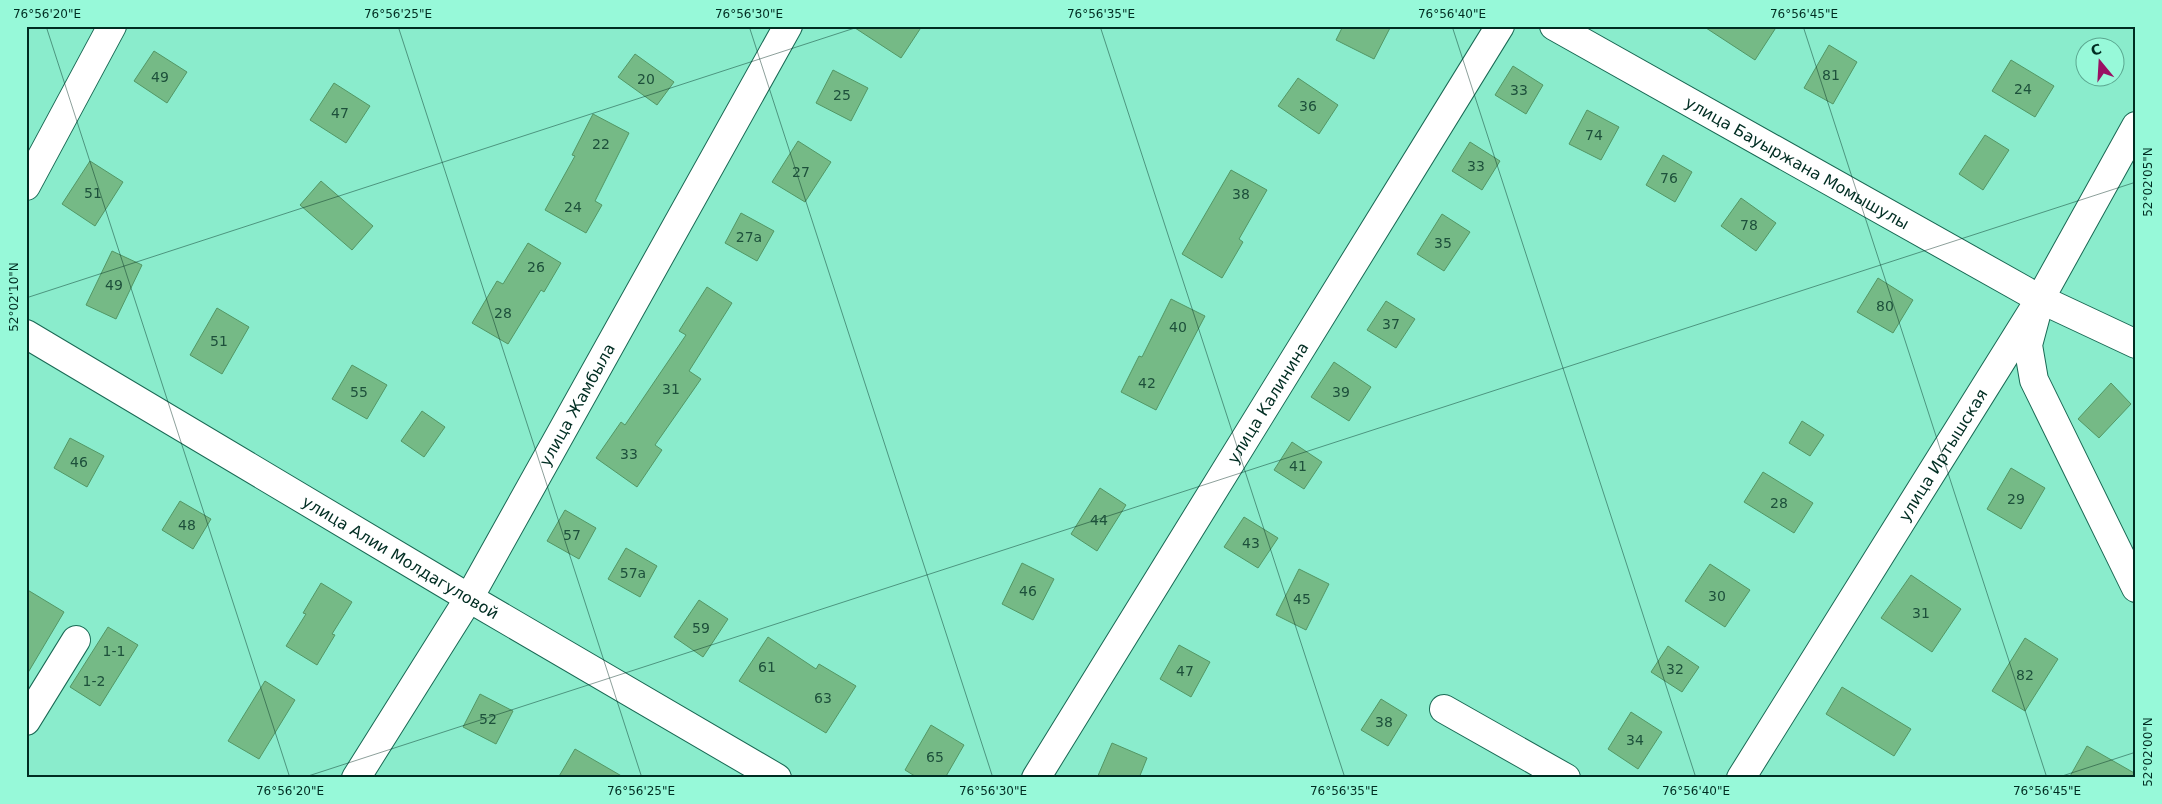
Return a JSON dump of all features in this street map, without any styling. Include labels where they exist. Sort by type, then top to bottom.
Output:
[{"type":"street","points":[[26,186],[112,26]]},
{"type":"street","name":"улица Жамбыла","points":[[356,778],[469,598],[788,26]]},
{"type":"street","name":"улица Калинина","points":[[1036,778],[1500,26]]},
{"type":"street","name":"улица Бауыржана Момышулы","points":[[1554,26],[2040,299],[2136,344]]},
{"type":"street","name":"улица Иртышская","points":[[1741,778],[2040,299],[2136,126]]},
{"type":"street","points":[[2040,299],[2028,345],[2034,380],[2136,588]]},
{"type":"street","name":"улица Алии Молдагуловой","points":[[26,334],[469,598],[777,778]]},
{"type":"street","points":[[26,721],[76,640]]},
{"type":"street","points":[[1444,709],[1566,778]]},
{"type":"building","points":[[852,26],[922,26],[901,58]]},
{"type":"building","points":[[1343,26],[1391,26],[1374,59],[1336,40]]},
{"type":"building","points":[[1703,26],[1777,26],[1755,60]]},
{"type":"building","points":[[1829,45],[1857,62],[1833,104],[1804,88]]},
{"type":"building","points":[[154,51],[187,72],[167,103],[134,81]]},
{"type":"building","points":[[635,54],[674,82],[657,105],[618,77]]},
{"type":"building","points":[[2011,60],[2054,86],[2035,117],[1992,91]]},
{"type":"building","points":[[1513,66],[1543,85],[1526,114],[1495,95]]},
{"type":"building","points":[[833,70],[868,88],[851,121],[816,103]]},
{"type":"building","points":[[1298,78],[1338,105],[1319,134],[1278,106]]},
{"type":"building","points":[[334,83],[370,106],[346,143],[310,120]]},
{"type":"building","points":[[1587,110],[1619,127],[1601,160],[1569,144]]},
{"type":"building","points":[[593,114],[629,133],[595,201],[602,205],[586,233],[545,210],[575,156],[572,155]]},
{"type":"building","points":[[1985,135],[2009,150],[1983,190],[1959,174]]},
{"type":"building","points":[[798,141],[831,162],[805,202],[772,182]]},
{"type":"building","points":[[1470,142],[1500,161],[1482,190],[1452,171]]},
{"type":"building","points":[[1663,155],[1692,172],[1675,202],[1646,185]]},
{"type":"building","points":[[90,161],[123,182],[95,226],[62,204]]},
{"type":"building","points":[[1231,170],[1267,190],[1239,239],[1243,242],[1222,278],[1182,254]]},
{"type":"building","points":[[321,181],[373,226],[352,250],[300,205]]},
{"type":"building","points":[[1741,198],[1776,223],[1756,251],[1721,226]]},
{"type":"building","points":[[741,213],[774,231],[757,261],[725,243]]},
{"type":"building","points":[[1442,214],[1470,232],[1444,271],[1417,254]]},
{"type":"building","points":[[528,243],[561,263],[544,292],[541,290],[508,344],[472,323],[497,281],[503,284]]},
{"type":"building","points":[[112,251],[142,265],[116,319],[86,305]]},
{"type":"building","points":[[1878,278],[1913,300],[1893,333],[1857,312]]},
{"type":"building","points":[[707,287],[732,303],[689,371],[701,379],[655,445],[662,450],[637,487],[596,458],[621,422],[625,425],[686,335],[679,331]]},
{"type":"building","points":[[1171,299],[1205,316],[1156,410],[1121,392],[1139,356],[1142,357]]},
{"type":"building","points":[[1386,301],[1415,319],[1396,348],[1367,330]]},
{"type":"building","points":[[217,308],[249,327],[222,374],[190,355]]},
{"type":"building","points":[[1334,362],[1371,387],[1349,421],[1311,397]]},
{"type":"building","points":[[352,365],[387,385],[367,419],[332,399]]},
{"type":"building","points":[[2111,383],[2131,404],[2099,438],[2078,419]]},
{"type":"building","points":[[422,411],[445,427],[424,457],[401,441]]},
{"type":"building","points":[[1802,421],[1824,435],[1810,456],[1789,443]]},
{"type":"building","points":[[70,438],[104,456],[87,487],[54,468]]},
{"type":"building","points":[[1292,442],[1322,462],[1304,489],[1274,470]]},
{"type":"building","points":[[2011,468],[2045,488],[2021,529],[1987,509]]},
{"type":"building","points":[[1763,472],[1813,503],[1794,533],[1744,502]]},
{"type":"building","points":[[1100,488],[1126,505],[1097,551],[1071,534]]},
{"type":"building","points":[[180,501],[211,519],[193,549],[162,530]]},
{"type":"building","points":[[565,510],[596,528],[579,559],[547,541]]},
{"type":"building","points":[[1244,517],[1278,538],[1258,568],[1224,547]]},
{"type":"building","points":[[626,548],[657,566],[640,597],[608,579]]},
{"type":"building","points":[[1022,563],[1054,579],[1033,620],[1002,604]]},
{"type":"building","points":[[1710,564],[1750,590],[1725,627],[1685,601]]},
{"type":"building","points":[[1299,569],[1329,584],[1306,630],[1276,615]]},
{"type":"building","points":[[1911,575],[1961,609],[1932,652],[1881,618]]},
{"type":"building","points":[[321,583],[352,602],[332,634],[335,635],[317,665],[286,646],[306,614],[303,613]]},
{"type":"building","points":[[26,589],[64,612],[26,676]]},
{"type":"building","points":[[699,600],[728,619],[703,657],[674,637]]},
{"type":"building","points":[[108,627],[138,645],[100,706],[70,687]]},
{"type":"building","points":[[768,637],[816,669],[819,664],[856,686],[826,733],[739,681]]},
{"type":"building","points":[[2025,638],[2058,659],[2025,711],[1992,691]]},
{"type":"building","points":[[1179,645],[1210,662],[1191,697],[1160,679]]},
{"type":"building","points":[[1668,646],[1699,667],[1682,692],[1651,672]]},
{"type":"building","points":[[265,681],[295,700],[259,759],[228,741]]},
{"type":"building","points":[[1842,687],[1911,729],[1894,756],[1826,714]]},
{"type":"building","points":[[480,694],[513,711],[496,744],[463,727]]},
{"type":"building","points":[[1381,699],[1407,715],[1388,746],[1361,730]]},
{"type":"building","points":[[1631,712],[1662,732],[1638,769],[1608,749]]},
{"type":"building","points":[[931,725],[964,745],[945,778],[918,778],[905,770]]},
{"type":"building","points":[[1112,743],[1147,758],[1139,778],[1097,778]]},
{"type":"building","points":[[2087,746],[2136,774],[2136,778],[2069,778]]},
{"type":"building","points":[[575,749],[625,778],[558,778]]}]
